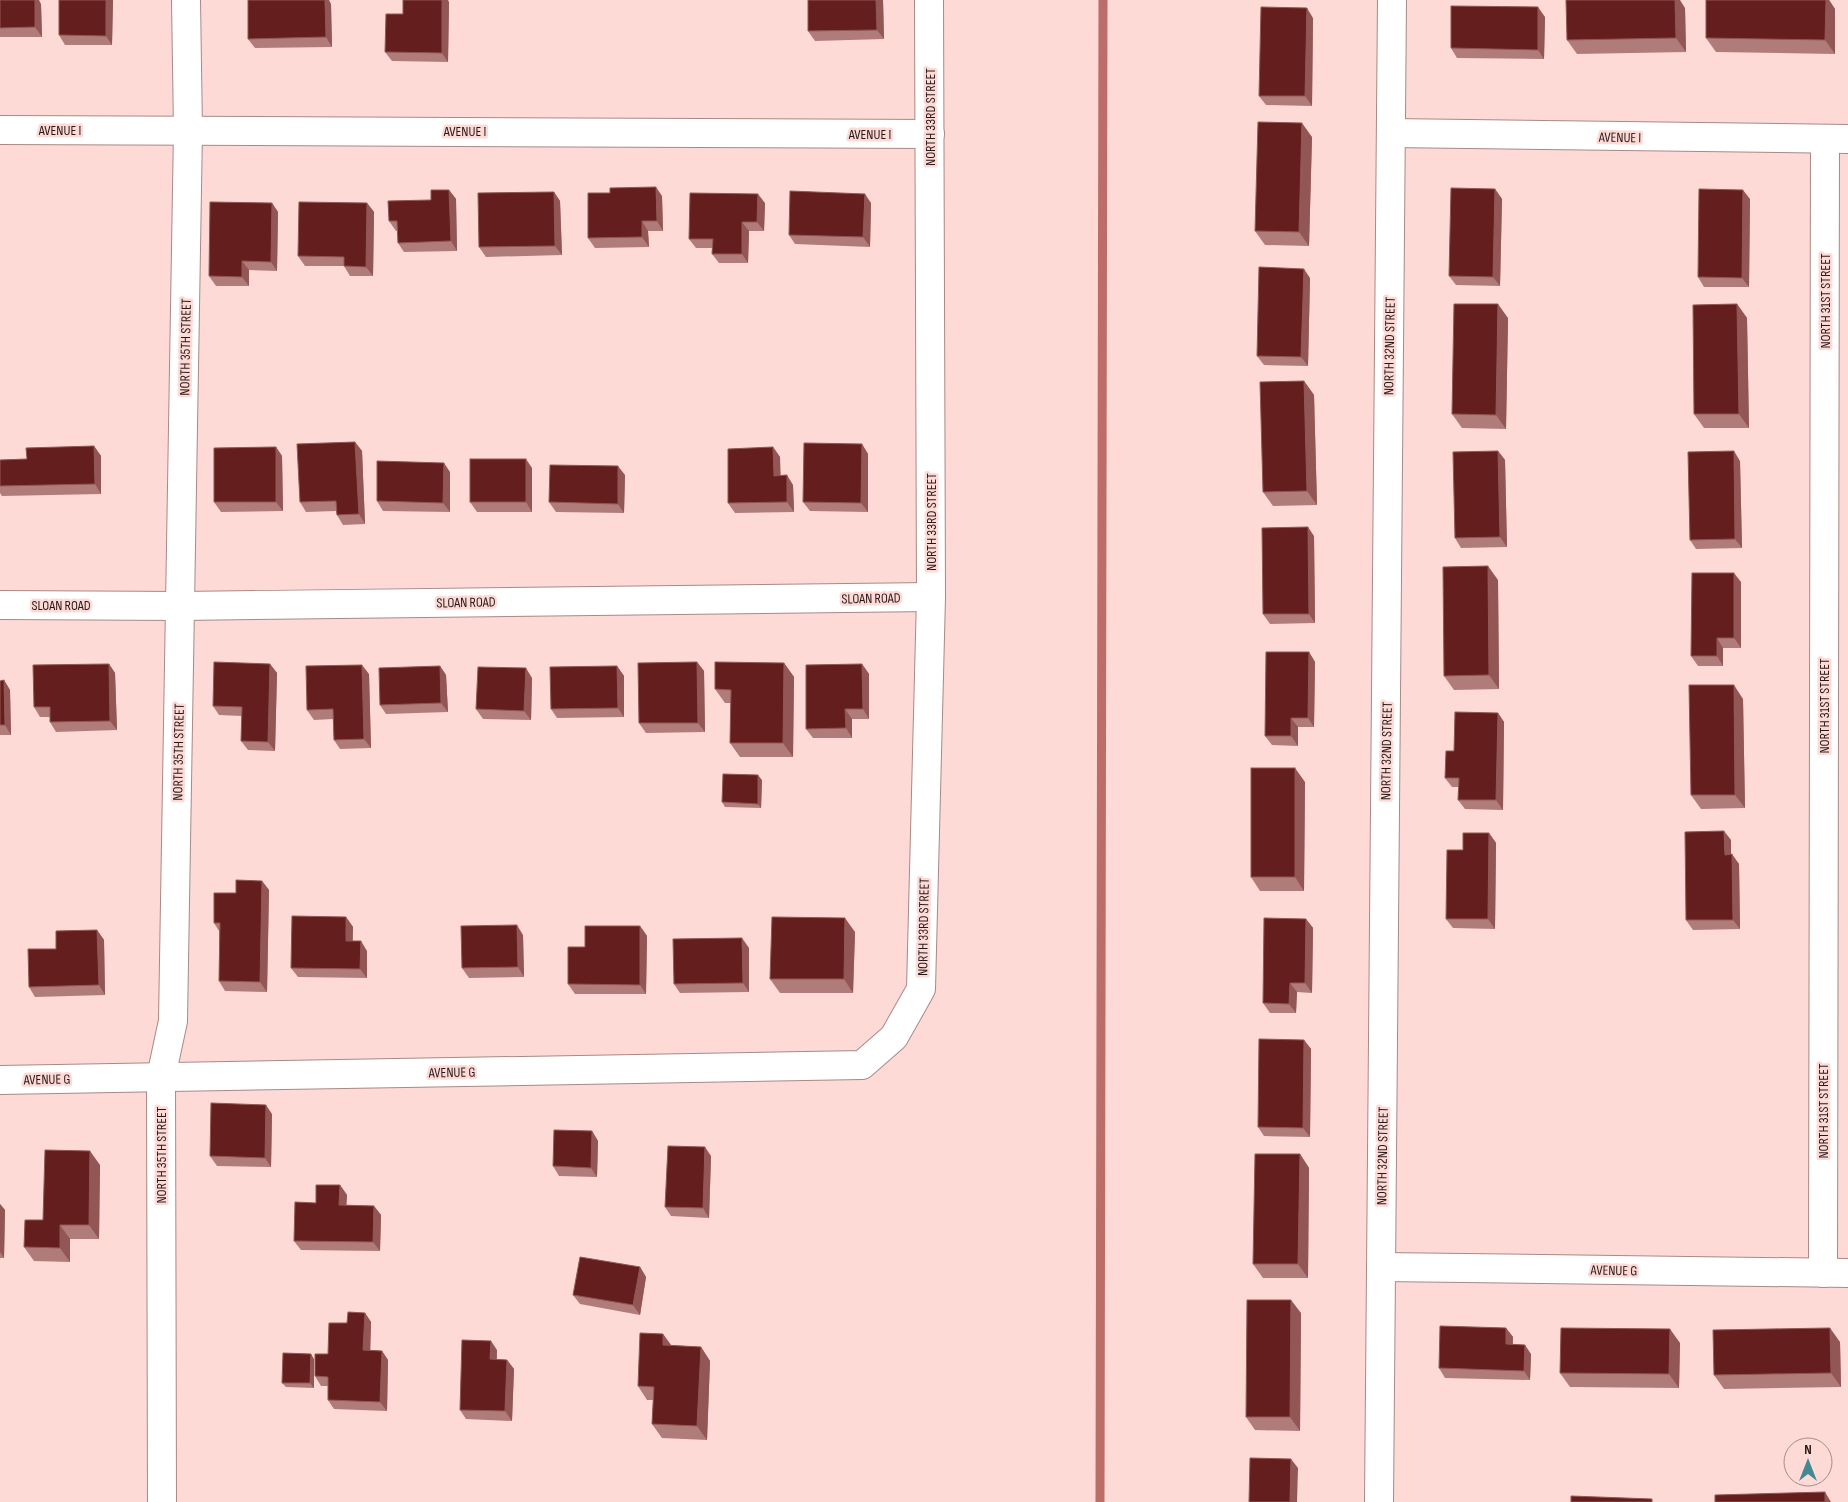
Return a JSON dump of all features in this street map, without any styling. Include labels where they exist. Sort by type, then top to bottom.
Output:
[{"type":"street","name":"NORTH 35TH STREET","points":[[162,1502],[161,1077],[174,1021],[188,130],[186,0]]},
{"type":"street","name":"NORTH 33RD STREET","points":[[894,1037],[921,989],[931,597],[929,0]]},
{"type":"street","name":"NORTH 32ND STREET","points":[[1379,1502],[1392,0]]},
{"type":"street","name":"AVENUE I","points":[[0,130],[930,134]]},
{"type":"street","name":"AVENUE I","points":[[1391,133],[1836,139]]},
{"type":"street","name":"NORTH 31ST STREET","points":[[1835,1273],[1836,139]]},
{"type":"street","name":"SLOAN ROAD","points":[[0,605],[181,606],[931,597]]},
{"type":"street","name":"AVENUE G","points":[[0,1080],[862,1065],[894,1037]]},
{"type":"street","name":"AVENUE G","points":[[1381,1267],[1835,1273]]},
{"type":"building","points":[[0,0],[35,0],[35,27],[0,28]]},
{"type":"building","points":[[59,0],[106,0],[106,36],[59,35]]},
{"type":"building","points":[[248,0],[325,0],[326,37],[248,39]]},
{"type":"building","points":[[403,0],[442,0],[442,53],[385,52],[386,14],[403,14]]},
{"type":"building","points":[[808,0],[876,0],[877,30],[808,31]]},
{"type":"building","points":[[1566,0],[1675,0],[1676,38],[1567,40]]},
{"type":"building","points":[[1706,0],[1826,0],[1825,40],[1706,38]]},
{"type":"building","points":[[1451,6],[1538,7],[1538,50],[1451,48]]},
{"type":"building","points":[[1261,7],[1307,8],[1305,96],[1259,96]]},
{"type":"building","points":[[1258,122],[1302,123],[1299,232],[1255,231]]},
{"type":"building","points":[[656,187],[657,221],[642,221],[642,237],[588,238],[588,193],[610,193],[610,188]]},
{"type":"building","points":[[1451,188],[1495,189],[1493,277],[1449,276]]},
{"type":"building","points":[[1699,189],[1743,190],[1742,278],[1698,277]]},
{"type":"building","points":[[431,190],[449,190],[451,241],[398,243],[397,221],[389,221],[388,201],[431,200]]},
{"type":"building","points":[[790,191],[865,194],[863,237],[789,235]]},
{"type":"building","points":[[554,192],[555,246],[479,247],[478,193]]},
{"type":"building","points":[[690,193],[758,194],[757,222],[742,222],[742,254],[712,254],[713,239],[689,239]]},
{"type":"building","points":[[210,202],[272,203],[271,262],[242,261],[242,277],[209,276]]},
{"type":"building","points":[[299,202],[367,203],[366,267],[344,266],[344,257],[298,256]]},
{"type":"building","points":[[1259,267],[1304,269],[1301,357],[1257,356]]},
{"type":"building","points":[[1454,304],[1498,304],[1496,415],[1452,414]]},
{"type":"building","points":[[1737,304],[1739,414],[1694,414],[1693,305]]},
{"type":"building","points":[[1304,381],[1307,491],[1263,492],[1260,382]]},
{"type":"building","points":[[355,442],[359,514],[337,515],[336,501],[300,502],[297,444]]},
{"type":"building","points":[[804,443],[862,444],[861,503],[803,502]]},
{"type":"building","points":[[94,446],[95,484],[0,486],[0,460],[27,459],[26,448]]},
{"type":"building","points":[[276,447],[276,502],[214,502],[214,448]]},
{"type":"building","points":[[773,447],[774,476],[787,475],[787,502],[728,503],[728,449]]},
{"type":"building","points":[[1498,451],[1500,537],[1455,538],[1453,452]]},
{"type":"building","points":[[1734,451],[1735,539],[1690,540],[1688,452]]},
{"type":"building","points":[[470,459],[526,459],[526,502],[470,502]]},
{"type":"building","points":[[377,461],[444,463],[443,503],[377,501]]},
{"type":"building","points":[[550,465],[618,466],[618,504],[549,502]]},
{"type":"building","points":[[1308,527],[1309,614],[1263,614],[1262,528]]},
{"type":"building","points":[[1488,566],[1489,675],[1444,676],[1443,567]]},
{"type":"building","points":[[1692,573],[1734,573],[1734,638],[1717,638],[1717,656],[1691,656]]},
{"type":"building","points":[[1266,652],[1309,652],[1308,718],[1291,718],[1291,736],[1265,736]]},
{"type":"building","points":[[214,662],[270,664],[268,742],[241,741],[242,707],[213,706]]},
{"type":"building","points":[[697,662],[698,723],[639,723],[638,663]]},
{"type":"building","points":[[715,662],[784,663],[783,743],[730,743],[731,690],[715,689]]},
{"type":"building","points":[[109,664],[110,721],[50,722],[50,707],[34,707],[33,665]]},
{"type":"building","points":[[862,664],[863,709],[845,709],[846,728],[806,729],[806,665]]},
{"type":"building","points":[[362,665],[364,739],[334,740],[333,709],[307,710],[306,666]]},
{"type":"building","points":[[440,666],[441,703],[380,705],[379,668]]},
{"type":"building","points":[[617,666],[618,708],[551,709],[550,667]]},
{"type":"building","points":[[478,667],[526,668],[524,711],[476,709]]},
{"type":"building","points":[[4,680],[5,725],[0,725],[0,681]]},
{"type":"building","points":[[1689,685],[1734,685],[1735,795],[1691,795]]},
{"type":"building","points":[[1455,712],[1498,713],[1496,800],[1458,800],[1459,778],[1445,778],[1446,751],[1454,751]]},
{"type":"building","points":[[1251,768],[1295,768],[1295,877],[1251,877]]},
{"type":"building","points":[[723,774],[758,775],[758,804],[722,802]]},
{"type":"building","points":[[1724,831],[1725,855],[1732,854],[1733,920],[1686,920],[1685,832]]},
{"type":"building","points":[[1463,833],[1489,833],[1488,919],[1446,919],[1447,850],[1463,850]]},
{"type":"building","points":[[236,880],[262,881],[260,982],[219,981],[220,923],[214,923],[214,893],[236,893]]},
{"type":"building","points":[[292,916],[346,917],[346,941],[361,941],[360,969],[291,968]]},
{"type":"building","points":[[772,917],[845,918],[844,979],[770,979]]},
{"type":"building","points":[[1264,918],[1306,919],[1305,983],[1290,983],[1289,1004],[1263,1003]]},
{"type":"building","points":[[517,925],[518,967],[462,968],[461,926]]},
{"type":"building","points":[[585,926],[640,926],[640,985],[568,984],[568,947],[585,947]]},
{"type":"building","points":[[97,930],[99,985],[29,987],[28,949],[56,949],[56,931]]},
{"type":"building","points":[[742,938],[743,983],[674,984],[673,939]]},
{"type":"building","points":[[1259,1039],[1304,1040],[1303,1128],[1258,1127]]},
{"type":"building","points":[[211,1103],[266,1105],[265,1158],[210,1156]]},
{"type":"building","points":[[554,1130],[592,1131],[591,1168],[553,1166]]},
{"type":"building","points":[[668,1146],[705,1147],[703,1208],[665,1207]]},
{"type":"building","points":[[45,1150],[90,1151],[89,1225],[60,1225],[60,1248],[24,1247],[25,1220],[43,1220]]},
{"type":"building","points":[[1255,1154],[1300,1154],[1298,1264],[1253,1264]]},
{"type":"building","points":[[316,1185],[340,1185],[339,1205],[374,1206],[373,1242],[294,1241],[295,1202],[316,1203]]},
{"type":"building","points":[[580,1257],[640,1267],[633,1305],[573,1295]]},
{"type":"building","points":[[1247,1300],[1291,1300],[1290,1417],[1246,1417]]},
{"type":"building","points":[[348,1312],[365,1313],[363,1350],[382,1351],[380,1402],[328,1400],[328,1377],[315,1376],[315,1354],[328,1354],[329,1323],[347,1323]]},
{"type":"building","points":[[1440,1326],[1506,1328],[1506,1344],[1525,1345],[1524,1371],[1439,1368]]},
{"type":"building","points":[[1561,1328],[1670,1329],[1669,1374],[1560,1373]]},
{"type":"building","points":[[1830,1328],[1831,1373],[1714,1375],[1713,1330]]},
{"type":"building","points":[[640,1333],[663,1334],[663,1345],[701,1347],[697,1426],[652,1424],[654,1387],[638,1386]]},
{"type":"building","points":[[462,1340],[491,1341],[490,1359],[507,1360],[505,1411],[460,1410]]},
{"type":"building","points":[[283,1353],[311,1354],[310,1383],[282,1383]]},
{"type":"building","points":[[1250,1458],[1291,1459],[1290,1502],[1249,1502]]},
{"type":"building","points":[[1825,1492],[1825,1502],[1715,1502],[1715,1495]]},
{"type":"building","points":[[1571,1496],[1652,1499],[1652,1502],[1571,1502]]},
{"type":"waterway","points":[[1100,1502],[1103,0]]}]
